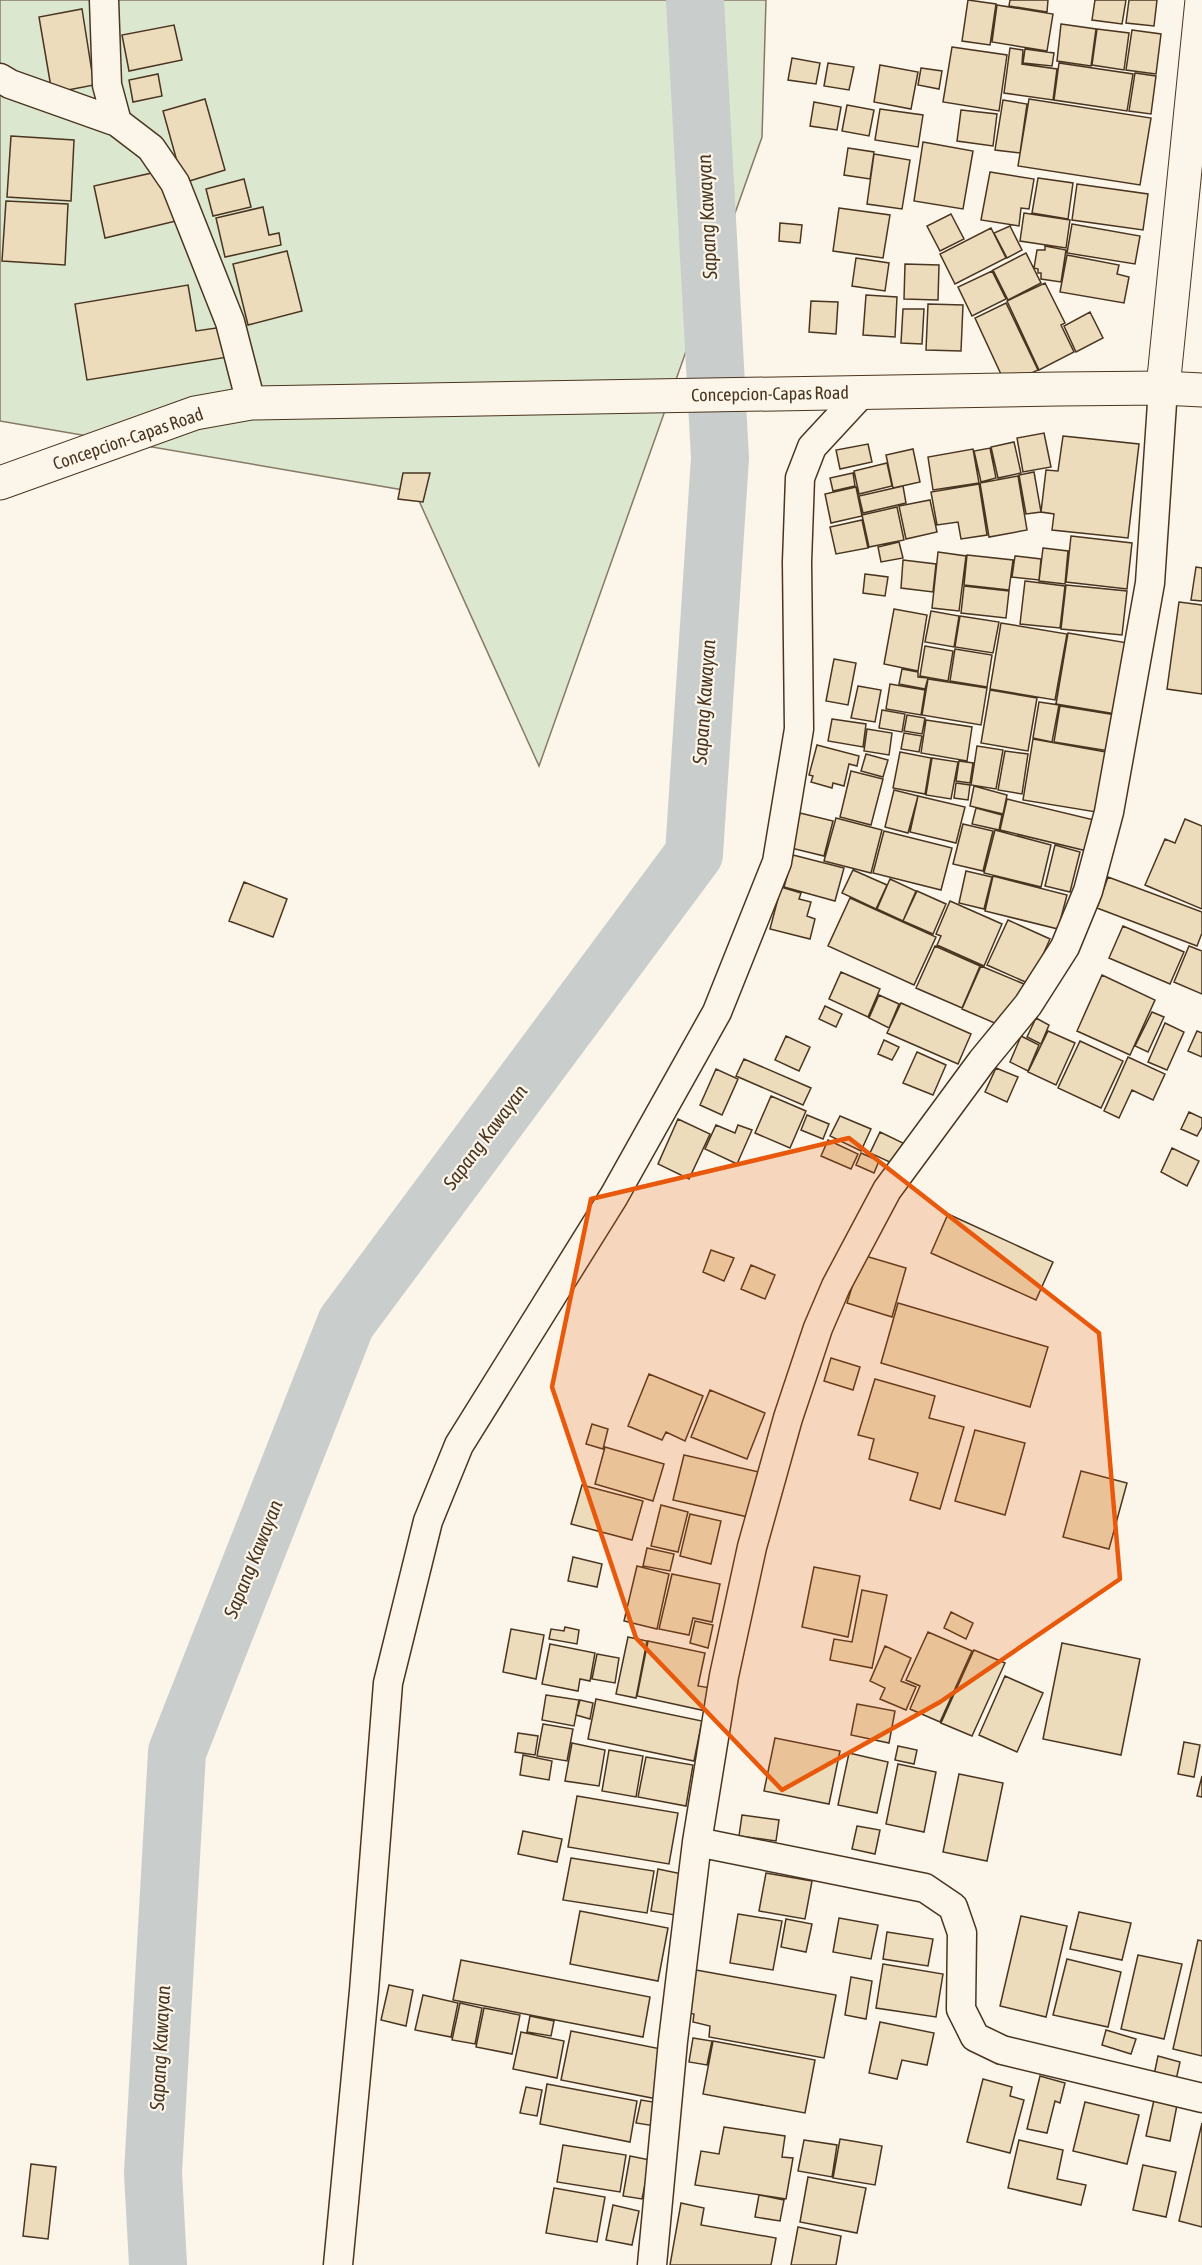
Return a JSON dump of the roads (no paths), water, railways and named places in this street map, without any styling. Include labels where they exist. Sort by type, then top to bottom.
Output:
[{"type":"main road","points":[[1163,388],[1202,0]]},
{"type":"main road","name":"Concepcion-Capas Road","points":[[0,483],[195,413],[251,403],[1163,388],[1202,390]]},
{"type":"street","points":[[104,0],[106,85],[117,122]]},
{"type":"street","points":[[0,78],[10,84],[117,122],[151,148],[175,183],[230,322],[251,403]]},
{"type":"street","points":[[652,2265],[673,2041],[698,1842],[724,1676],[747,1570],[788,1418],[818,1328],[836,1286],[887,1190],[982,1061],[1028,1005],[1065,947],[1088,891],[1109,812],[1150,583],[1163,388]]},
{"type":"street","points":[[338,2265],[364,1991],[388,1683],[428,1521],[459,1445],[614,1196],[717,1012],[777,862],[799,729],[797,562],[800,478],[812,447],[862,393]]},
{"type":"street","points":[[698,1842],[925,1888],[953,1907],[962,1933],[961,2009],[975,2037],[1002,2050],[1202,2098]]},
{"type":"waterway","name":"Sapang Kawayan","points":[[158,2265],[153,2173],[177,1752],[346,1323],[694,854],[720,458],[695,0]]}]
